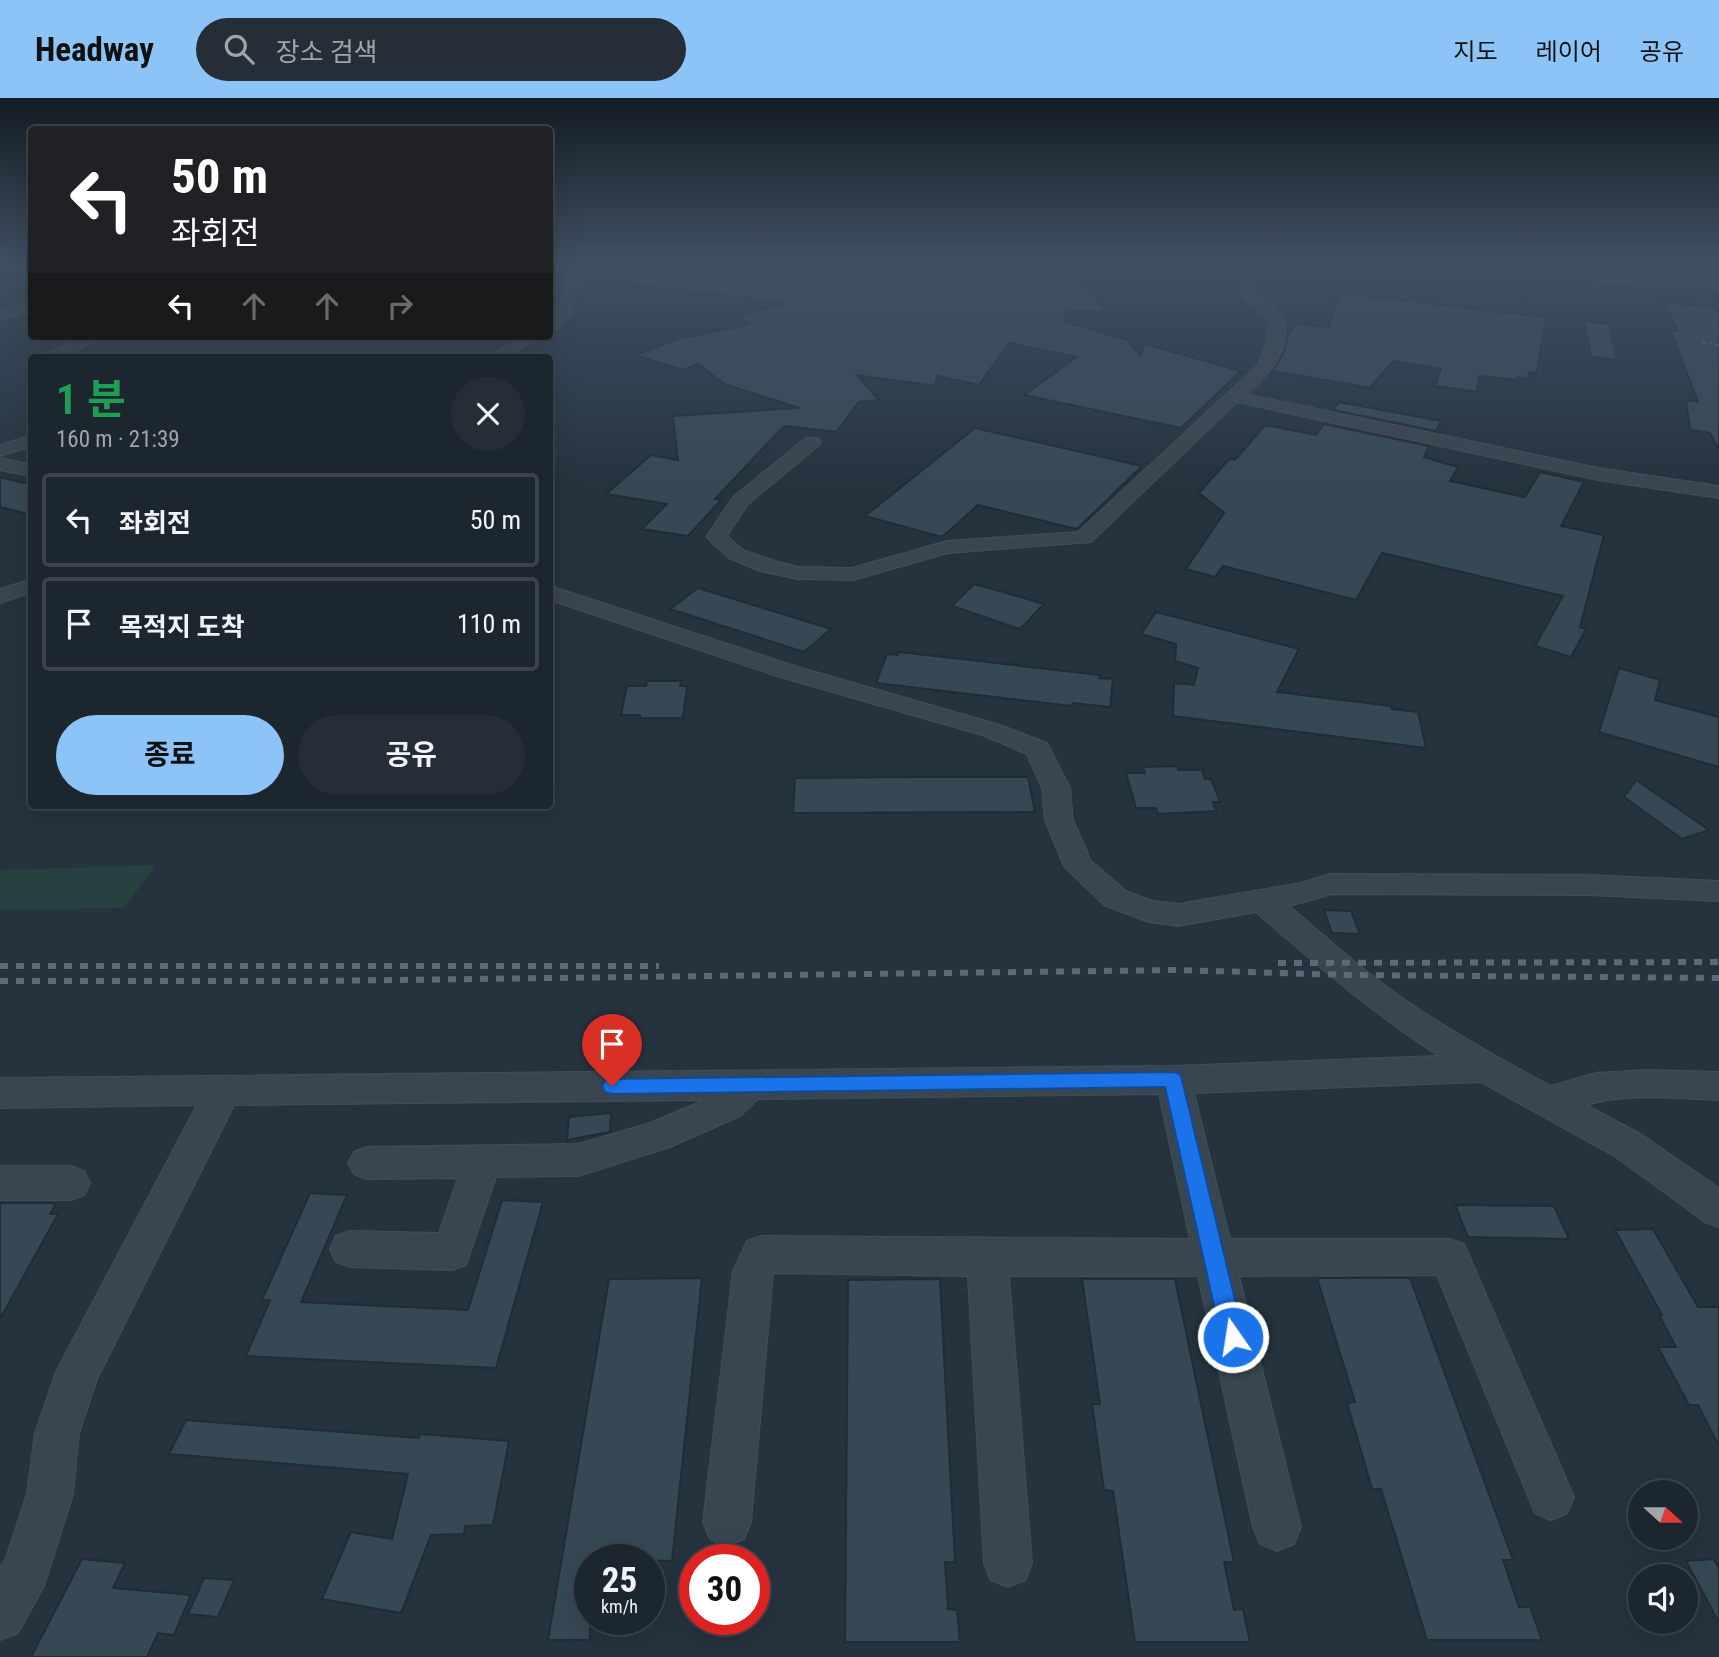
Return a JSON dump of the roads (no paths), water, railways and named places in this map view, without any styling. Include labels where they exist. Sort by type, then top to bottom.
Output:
[{"type":"street","points":[[812,442],[741,500],[716,537],[736,554],[798,573],[853,574],[947,547],[1084,538],[1233,396],[1257,377],[1269,364],[1275,339]]},
{"type":"street","points":[[55,354],[88,340]]},
{"type":"street","points":[[503,354],[528,340]]},
{"type":"street","points":[[1233,396],[1598,474],[1719,492]]},
{"type":"street","points":[[0,452],[28,442]]},
{"type":"street","points":[[0,464],[28,470]]},
{"type":"street","points":[[0,596],[28,586]]},
{"type":"street","points":[[553,594],[789,672],[991,730],[1038,749],[1056,788],[1059,820],[1079,866],[1115,898],[1149,911],[1178,915],[1305,893],[1330,884],[1588,885],[1719,891]]},
{"type":"street","points":[[1262,900],[1359,983],[1399,1013],[1486,1068],[1629,1146],[1719,1210]]},
{"type":"street","points":[[0,1093],[1173,1080],[1486,1068]]},
{"type":"street","points":[[1173,1080],[1277,1527]]},
{"type":"street","points":[[1547,1102],[1596,1087],[1646,1084],[1719,1086]]},
{"type":"street","points":[[367,1163],[578,1160],[657,1136],[727,1106],[750,1085]]},
{"type":"street","points":[[0,1615],[27,1569],[50,1494],[57,1433],[78,1371],[223,1091]]},
{"type":"street","points":[[350,1250],[452,1252],[483,1160]]},
{"type":"street","points":[[0,1182],[71,1183]]},
{"type":"street","points":[[727,1522],[753,1271],[761,1254],[987,1258],[1214,1255],[1450,1257],[1551,1497]]},
{"type":"street","points":[[987,1258],[1009,1563]]},
{"type":"railway","points":[[1702,342],[1719,345]]},
{"type":"railway","points":[[1278,963],[1719,962]]},
{"type":"railway","points":[[0,966],[659,966]]},
{"type":"railway","points":[[0,981],[318,981],[1177,970],[1349,975],[1719,978]]}]
